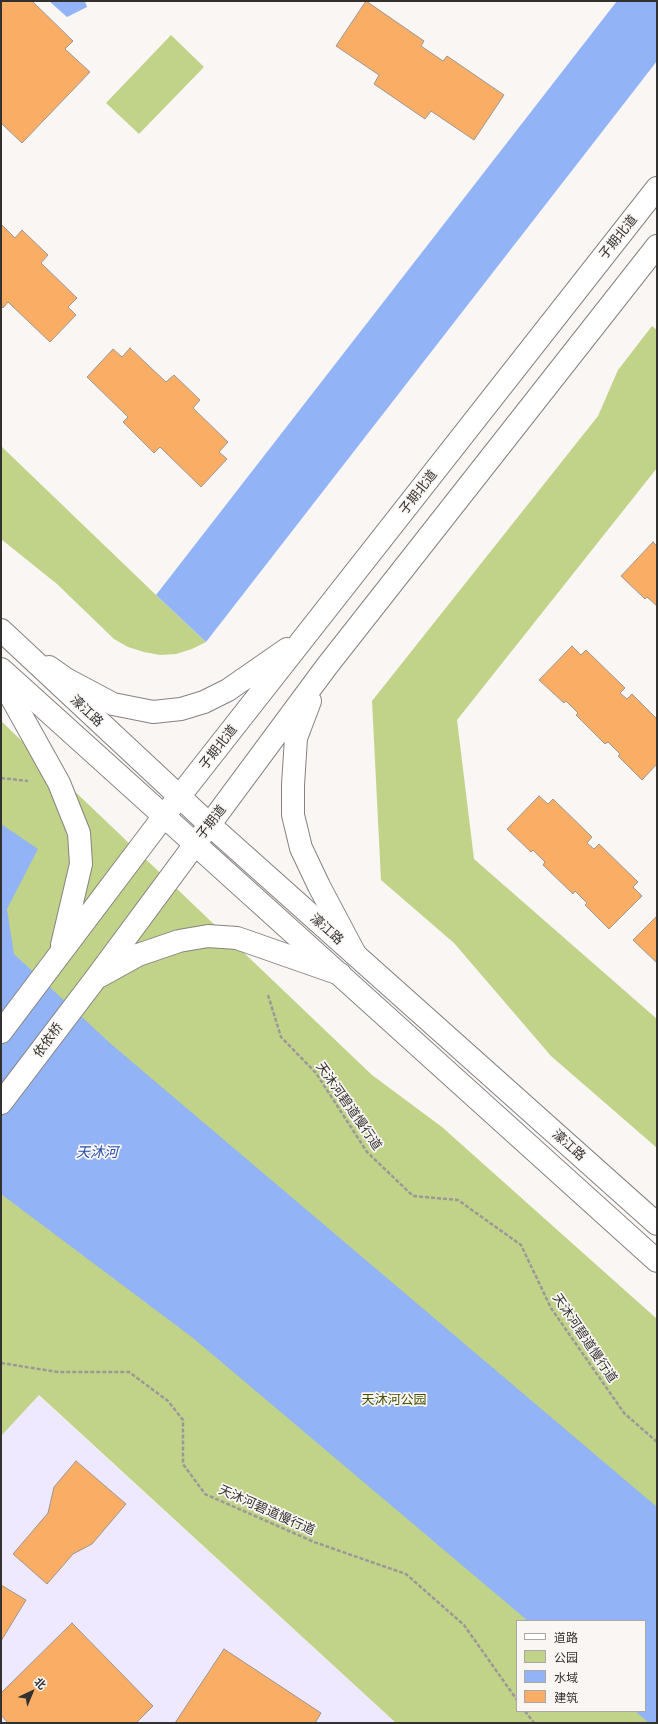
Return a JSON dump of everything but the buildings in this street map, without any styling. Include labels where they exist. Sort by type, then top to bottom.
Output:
[{"type":"street","name":"子期北道","points":[[179,796],[657,188]]},
{"type":"street","points":[[356,955],[319,886],[301,848],[293,815],[292,785],[296,738],[310,701],[327,666],[657,246]]},
{"type":"street","points":[[7,636],[66,679],[114,704],[153,712],[181,709],[204,702],[228,690],[304,637]]},
{"type":"street","name":"濠江路","points":[[7,636],[210,825],[657,1224]]},
{"type":"street","name":"子期道","points":[[96,978],[327,666]]},
{"type":"street","name":"濠江路","points":[[1,669],[657,1260]]},
{"type":"street","points":[[1,679],[59,783],[79,833],[81,864],[60,954]]},
{"type":"street","points":[[1,1032],[179,796]]},
{"type":"street","points":[[96,978],[138,955],[179,941],[208,936],[237,938],[341,975]]},
{"type":"street","name":"依依桥","points":[[1,1103],[96,978]]},
{"type":"path","points":[[1,778],[28,781]]},
{"type":"path","name":"天沐河碧道慢行道","points":[[268,995],[281,1037],[316,1073],[367,1152],[413,1196],[458,1200],[521,1245],[551,1308],[624,1413],[657,1442]]},
{"type":"path","name":"天沐河碧道慢行道","points":[[1,1363],[58,1372],[128,1372],[168,1401],[184,1420],[183,1464],[206,1494],[314,1542],[406,1574],[464,1625],[516,1699]]},
{"type":"path","points":[[526,1712],[534,1723]]},
{"type":"shaded area","points":[[1,1360],[38,1395],[396,1723],[1,1723]]},
{"type":"green space","points":[[171,35],[204,67],[139,134],[106,103]]},
{"type":"green space","points":[[652,326],[657,330],[657,468],[457,720],[474,859],[657,1019],[657,1148],[551,1056],[454,943],[381,880],[372,701],[598,416],[618,370]]},
{"type":"green space","points":[[1,446],[206,642],[192,649],[176,654],[160,655],[128,647],[114,639],[57,584],[1,539]]},
{"type":"green space","name":"天沐河公园","points":[[1,721],[372,1075],[442,1127],[657,1319],[657,1723],[396,1723],[39,1395],[1,1436]]},
{"type":"water","points":[[49,1],[85,1],[87,7],[67,17]]},
{"type":"water","points":[[617,1],[657,1],[657,61],[206,642],[156,595]]},
{"type":"water","name":"天沐河","points":[[1,824],[38,849],[7,909],[14,954],[111,1044],[657,1507],[657,1723],[649,1723],[636,1712],[646,1712],[646,1620],[527,1620],[193,1338],[1,1194]]}]
